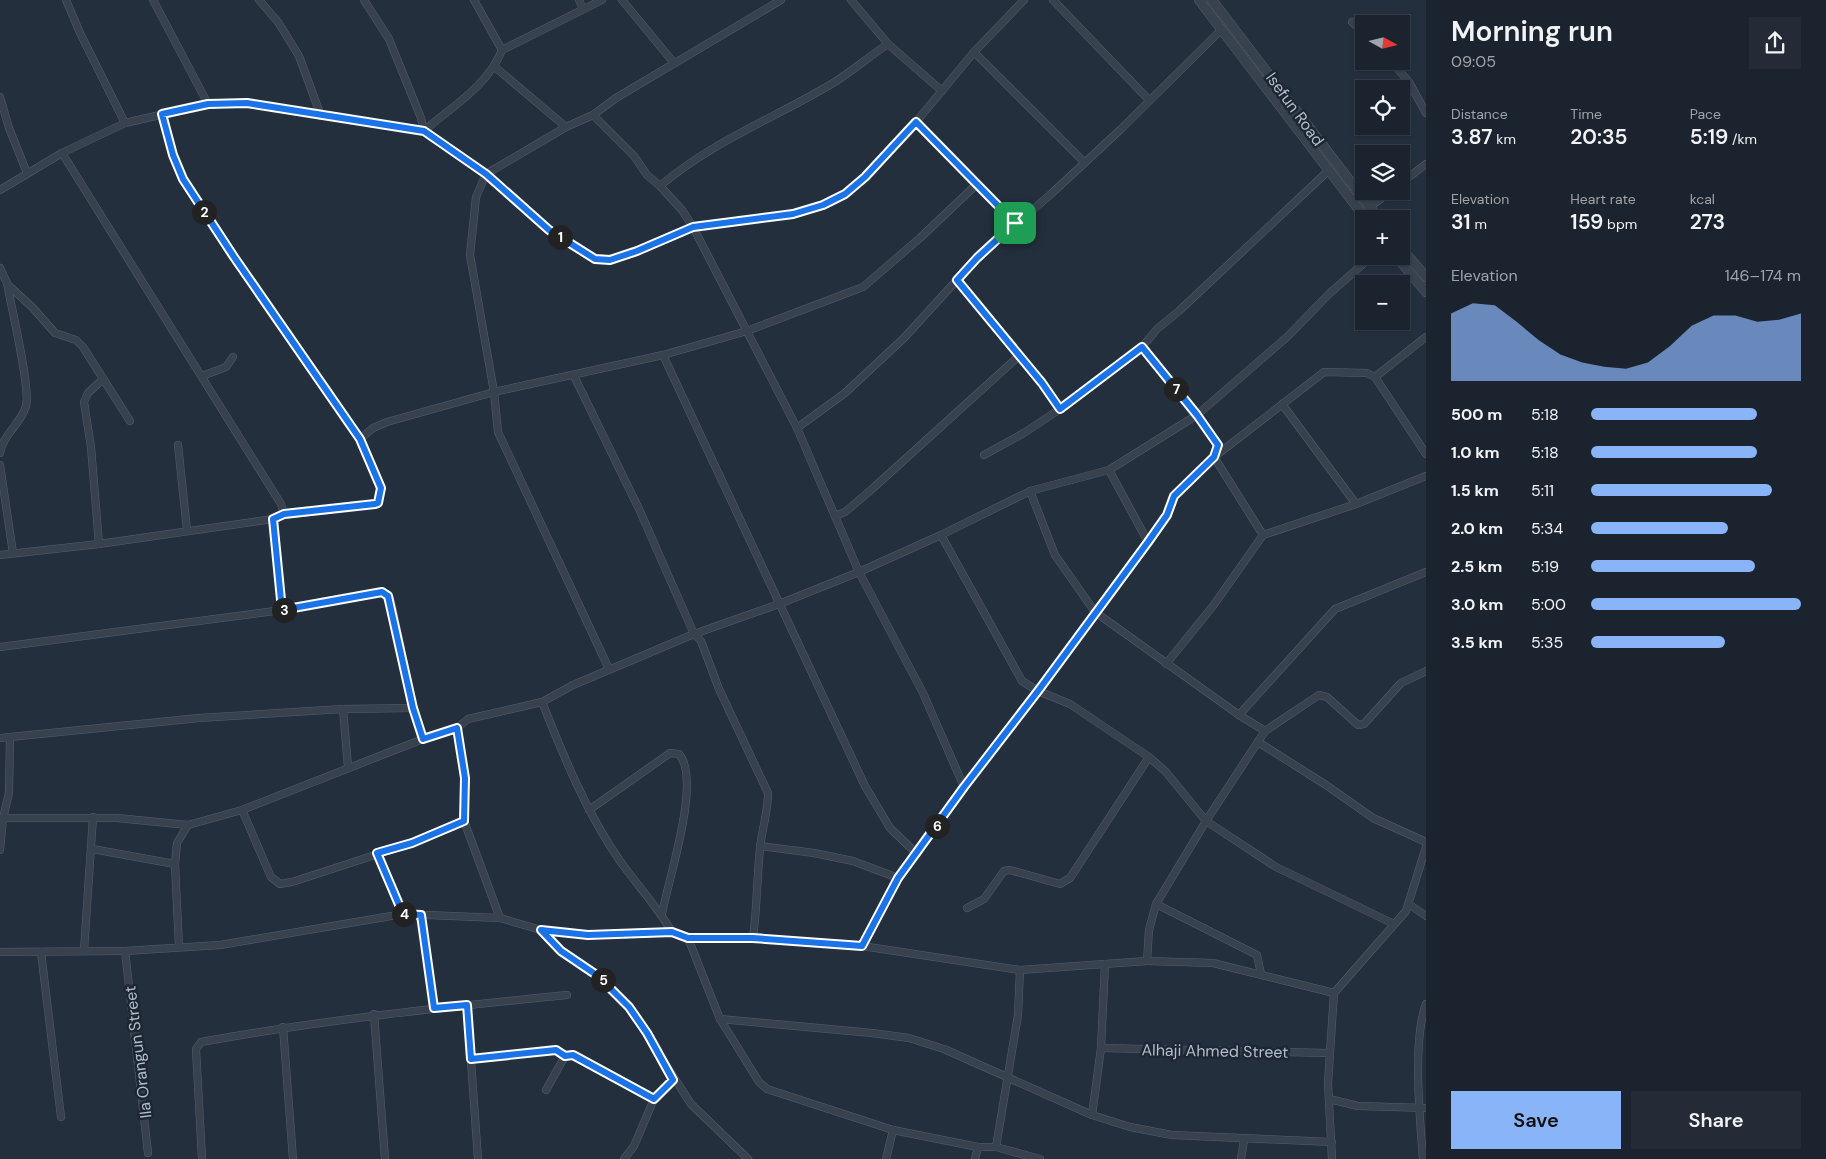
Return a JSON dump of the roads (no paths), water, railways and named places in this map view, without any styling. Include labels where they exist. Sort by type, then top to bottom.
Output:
[{"type":"street","points":[[66,0],[80,33],[125,123]]},
{"type":"street","points":[[153,0],[208,104]]},
{"type":"street","points":[[259,0],[278,22],[299,56],[321,116]]},
{"type":"street","points":[[364,0],[389,40],[421,118],[424,131]]},
{"type":"street","points":[[474,0],[502,50]]},
{"type":"street","points":[[579,0],[583,9]]},
{"type":"street","points":[[424,131],[467,96],[495,67],[502,50],[602,0]]},
{"type":"street","points":[[622,0],[674,63]]},
{"type":"street","points":[[609,670],[498,432],[494,392],[470,254],[476,196],[486,174],[566,127],[593,115],[674,63],[781,0]]},
{"type":"street","points":[[851,0],[888,44],[942,91]]},
{"type":"street","points":[[0,190],[62,153],[125,123],[208,104],[247,103],[424,131],[486,174],[549,230],[595,259],[610,260],[637,251],[693,227],[793,214],[823,205],[845,194],[865,177],[916,122],[974,52],[1024,0]]},
{"type":"street","points":[[1053,0],[1149,100]]},
{"type":"street","name":"Isefun Road","points":[[1199,0],[1359,210]]},
{"type":"street","name":"Isefun Road","points":[[1212,0],[1372,210]]},
{"type":"street","points":[[1352,22],[1355,25]]},
{"type":"street","points":[[797,428],[845,393],[904,338],[977,258],[1015,223],[1051,194],[1120,130],[1222,29]]},
{"type":"street","points":[[660,186],[686,165],[747,128],[828,86],[888,44]]},
{"type":"street","points":[[974,52],[1084,162]]},
{"type":"street","points":[[495,67],[566,127]]},
{"type":"street","points":[[1399,70],[1409,82],[1426,113]]},
{"type":"street","points":[[0,97],[9,128],[27,173]]},
{"type":"street","points":[[0,554],[99,544],[273,519],[284,514],[310,513],[378,503],[381,488],[360,439],[234,257],[183,179],[173,155],[162,114]]},
{"type":"street","points":[[593,115],[634,156],[647,176],[660,186],[693,227],[797,428],[858,572],[923,694],[964,787]]},
{"type":"street","points":[[916,122],[1015,223]]},
{"type":"street","points":[[62,153],[281,504],[284,514]]},
{"type":"street","points":[[1410,176],[1426,164]]},
{"type":"street","points":[[984,455],[1024,433],[1060,409],[1142,347],[1157,329],[1179,311],[1328,171]]},
{"type":"street","points":[[360,439],[373,428],[387,422],[494,392],[663,355],[748,331],[864,288],[977,184]]},
{"type":"street","points":[[1370,207],[1379,200]]},
{"type":"street","points":[[1410,258],[1426,277]]},
{"type":"street","points":[[2,823],[93,817],[188,824],[242,810],[423,739],[457,728],[468,719],[542,702],[609,670],[694,634],[779,604],[858,572],[941,535],[1030,491],[1109,470],[1197,415],[1287,337],[1330,293],[1362,265]]},
{"type":"street","points":[[1404,265],[1426,292]]},
{"type":"street","points":[[0,268],[7,283],[26,386],[27,404],[20,420],[2,443],[0,453]]},
{"type":"street","points":[[957,280],[1060,409]]},
{"type":"street","points":[[7,283],[34,308],[55,333],[76,340],[83,347],[130,421]]},
{"type":"street","points":[[1375,377],[1426,337]]},
{"type":"street","points":[[1142,347],[1197,415],[1218,445],[1214,457]]},
{"type":"street","points":[[663,355],[864,786],[890,828],[917,854]]},
{"type":"street","points":[[835,516],[845,512],[871,490],[1019,356]]},
{"type":"street","points":[[202,376],[226,366],[233,357]]},
{"type":"street","points":[[862,946],[898,878],[1148,542],[1167,515],[1174,496],[1214,457],[1324,372],[1367,373],[1375,377],[1426,454]]},
{"type":"street","points":[[574,376],[639,509],[694,634],[700,641],[719,689],[768,793],[768,806],[760,846],[758,899],[753,938]]},
{"type":"street","points":[[99,544],[91,447],[84,402],[88,393],[103,379]]},
{"type":"street","points":[[1282,404],[1356,504]]},
{"type":"street","points":[[178,445],[187,530]]},
{"type":"street","points":[[1214,457],[1263,534]]},
{"type":"street","points":[[0,465],[13,553]]},
{"type":"street","points":[[1109,470],[1148,542]]},
{"type":"street","points":[[1166,664],[1214,606],[1263,534],[1356,504],[1426,476]]},
{"type":"street","points":[[1030,491],[1055,554],[1095,612],[1166,664],[1265,731]]},
{"type":"street","points":[[273,519],[282,610]]},
{"type":"street","points":[[941,535],[1022,681],[1038,691],[1070,704],[1149,757],[1166,772],[1206,821],[1276,867],[1394,924]]},
{"type":"street","points":[[1239,715],[1335,609],[1426,572]]},
{"type":"street","points":[[0,647],[282,610],[382,592],[388,596],[413,708],[423,739]]},
{"type":"street","points":[[1147,961],[1149,930],[1156,904],[1206,821],[1265,731],[1320,695],[1327,697],[1358,725],[1364,724],[1401,683],[1426,671]]},
{"type":"street","points":[[542,702],[565,761],[589,810],[620,861],[662,914],[672,932]]},
{"type":"street","points":[[0,738],[199,718],[343,709],[413,708]]},
{"type":"street","points":[[343,709],[348,768]]},
{"type":"street","points":[[457,728],[465,778],[464,821],[500,918]]},
{"type":"street","points":[[0,850],[2,823],[9,793],[10,737]]},
{"type":"street","points":[[1258,742],[1326,785],[1373,818],[1426,842]]},
{"type":"street","points":[[589,810],[670,753],[679,754],[685,761],[687,778],[685,811],[662,914]]},
{"type":"street","points":[[967,908],[984,898],[1004,871],[1010,870],[1060,884],[1070,878],[1149,757]]},
{"type":"street","points":[[242,810],[271,876],[280,884],[292,882],[412,843],[464,821]]},
{"type":"street","points":[[84,950],[93,817]]},
{"type":"street","points":[[179,947],[175,864],[177,843],[188,824]]},
{"type":"street","points":[[760,846],[814,853],[853,861],[898,878]]},
{"type":"street","points":[[1332,1159],[1328,1099],[1329,1053],[1334,993],[1410,905],[1426,847]]},
{"type":"street","points":[[92,849],[175,864]]},
{"type":"street","points":[[377,853],[403,914]]},
{"type":"street","points":[[1156,904],[1258,956],[1261,974]]},
{"type":"street","points":[[1410,905],[1426,916]]},
{"type":"street","points":[[0,952],[125,951],[220,945],[403,914],[500,918],[541,930],[588,935],[672,932],[688,938],[753,938],[862,946],[1020,970],[1147,961],[1213,963],[1334,993]]},
{"type":"street","points":[[421,915],[434,1008]]},
{"type":"street","points":[[541,930],[561,951],[598,976],[629,1007],[647,1033],[673,1080],[692,1104],[748,1159]]},
{"type":"street","points":[[688,938],[720,1019],[759,1082],[768,1089],[893,1130],[978,1146],[996,1147],[1040,1159]]},
{"type":"street","name":"Ila Orangun Street","points":[[125,951],[148,1153]]},
{"type":"street","points":[[42,952],[61,1117]]},
{"type":"street","points":[[1092,1115],[1101,1048],[1105,964]]},
{"type":"street","points":[[996,1147],[1018,1015],[1020,970]]},
{"type":"street","points":[[202,1159],[196,1049],[201,1042],[283,1027],[374,1014],[567,995]]},
{"type":"street","points":[[1423,1159],[1423,1108],[1419,1042],[1426,1004]]},
{"type":"street","points":[[467,1005],[478,1159]]},
{"type":"street","points":[[374,1014],[385,1159]]},
{"type":"street","points":[[720,1019],[909,1038],[944,1049],[1092,1115],[1130,1128],[1172,1136],[1332,1142]]},
{"type":"street","points":[[283,1027],[293,1159]]},
{"type":"street","name":"Alhaji Ahmed Street","points":[[1101,1048],[1329,1053]]},
{"type":"street","points":[[471,1059],[556,1050],[565,1056],[573,1055],[654,1099]]},
{"type":"street","points":[[546,1090],[565,1056]]},
{"type":"street","points":[[624,1159],[634,1146],[654,1099],[673,1080]]},
{"type":"street","points":[[1328,1099],[1358,1106],[1423,1108]]},
{"type":"street","points":[[886,1159],[893,1130]]},
{"type":"street","points":[[1241,1159],[1244,1140]]},
{"type":"street","points":[[975,1159],[978,1146]]}]
